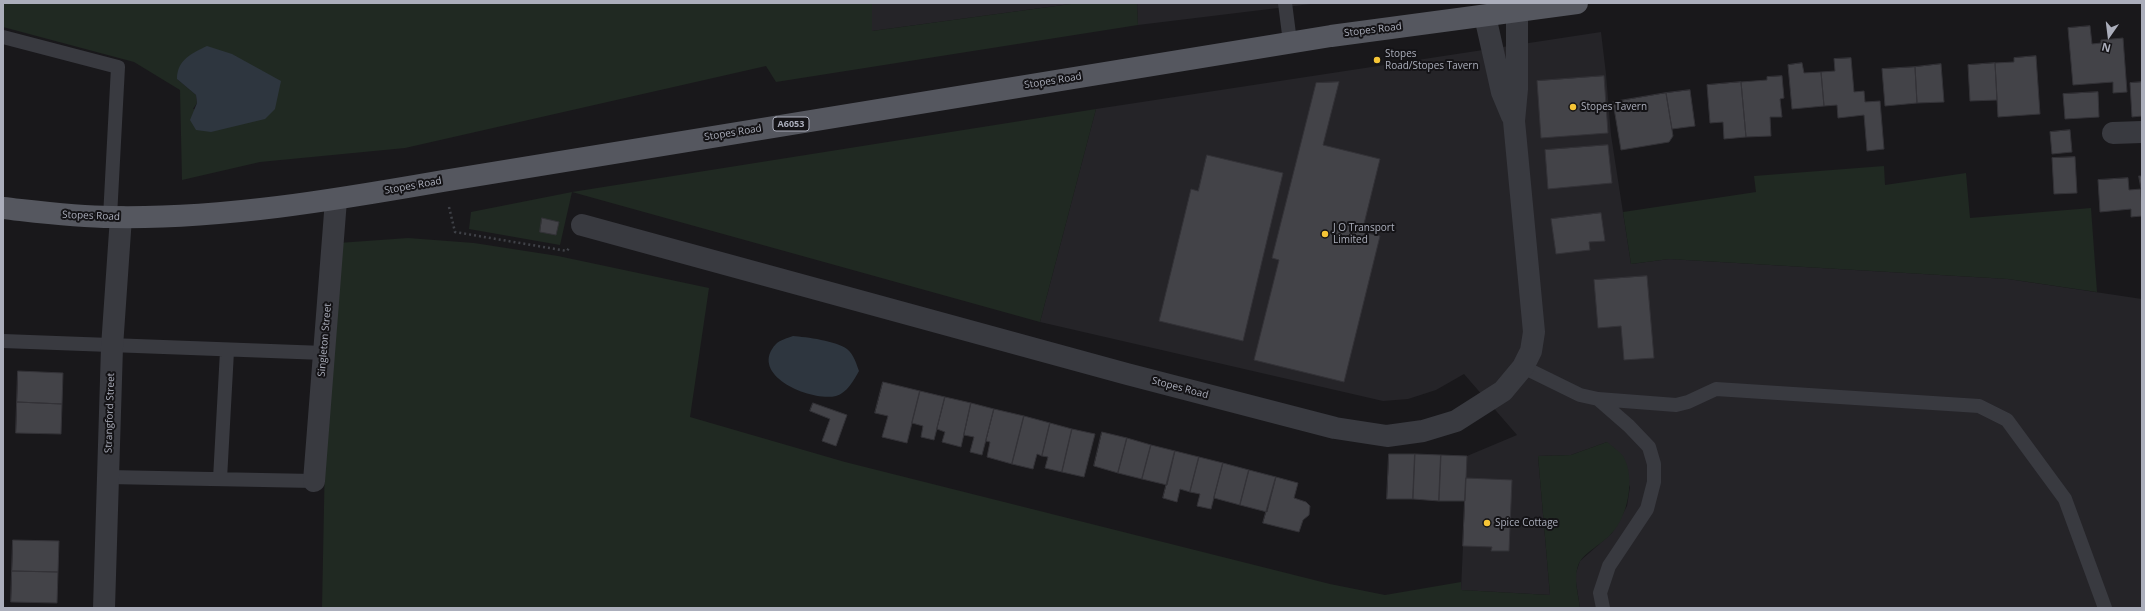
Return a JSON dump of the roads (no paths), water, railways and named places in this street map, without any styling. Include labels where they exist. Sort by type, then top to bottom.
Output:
[{"type":"main road","name":"Stopes Road","points":[[3,208],[61,215],[116,217],[212,214],[336,200],[443,181],[1290,42],[1577,3]]},
{"type":"street","name":"Stopes Road","points":[[582,225],[1127,374],[1335,428],[1388,436],[1423,431],[1456,421],[1504,391],[1523,368],[1531,351],[1534,332],[1514,121],[1517,89],[1517,11]]},
{"type":"street","name":"Stopes Road","points":[[1485,16],[1502,92],[1514,121]]},
{"type":"street","name":"Singleton Street","points":[[314,481],[336,200]]},
{"type":"street","name":"Strangford Street","points":[[104,608],[116,217]]},
{"type":"lane","points":[[1285,3],[1290,42]]},
{"type":"lane","points":[[3,37],[118,67],[116,217]]},
{"type":"lane","points":[[3,341],[112,347],[324,353]]},
{"type":"lane","points":[[220,479],[227,351]]},
{"type":"lane","points":[[1523,368],[1580,395],[1598,399],[1676,405],[1688,402],[1716,389],[1979,406],[2007,420],[2065,499],[2105,608]]},
{"type":"lane","points":[[1598,399],[1629,426],[1649,447],[1654,464],[1654,482],[1647,509],[1609,566],[1600,593],[1603,608]]},
{"type":"lane","points":[[108,477],[314,481]]},
{"type":"place","name":"Stopes Road/Stopes Tavern","points":[[1377,60]]},
{"type":"place","name":"Stopes Tavern","points":[[1573,107]]},
{"type":"place","name":"J O Transport Limited","points":[[1325,234]]},
{"type":"place","name":"Spice Cottage","points":[[1487,523]]}]
